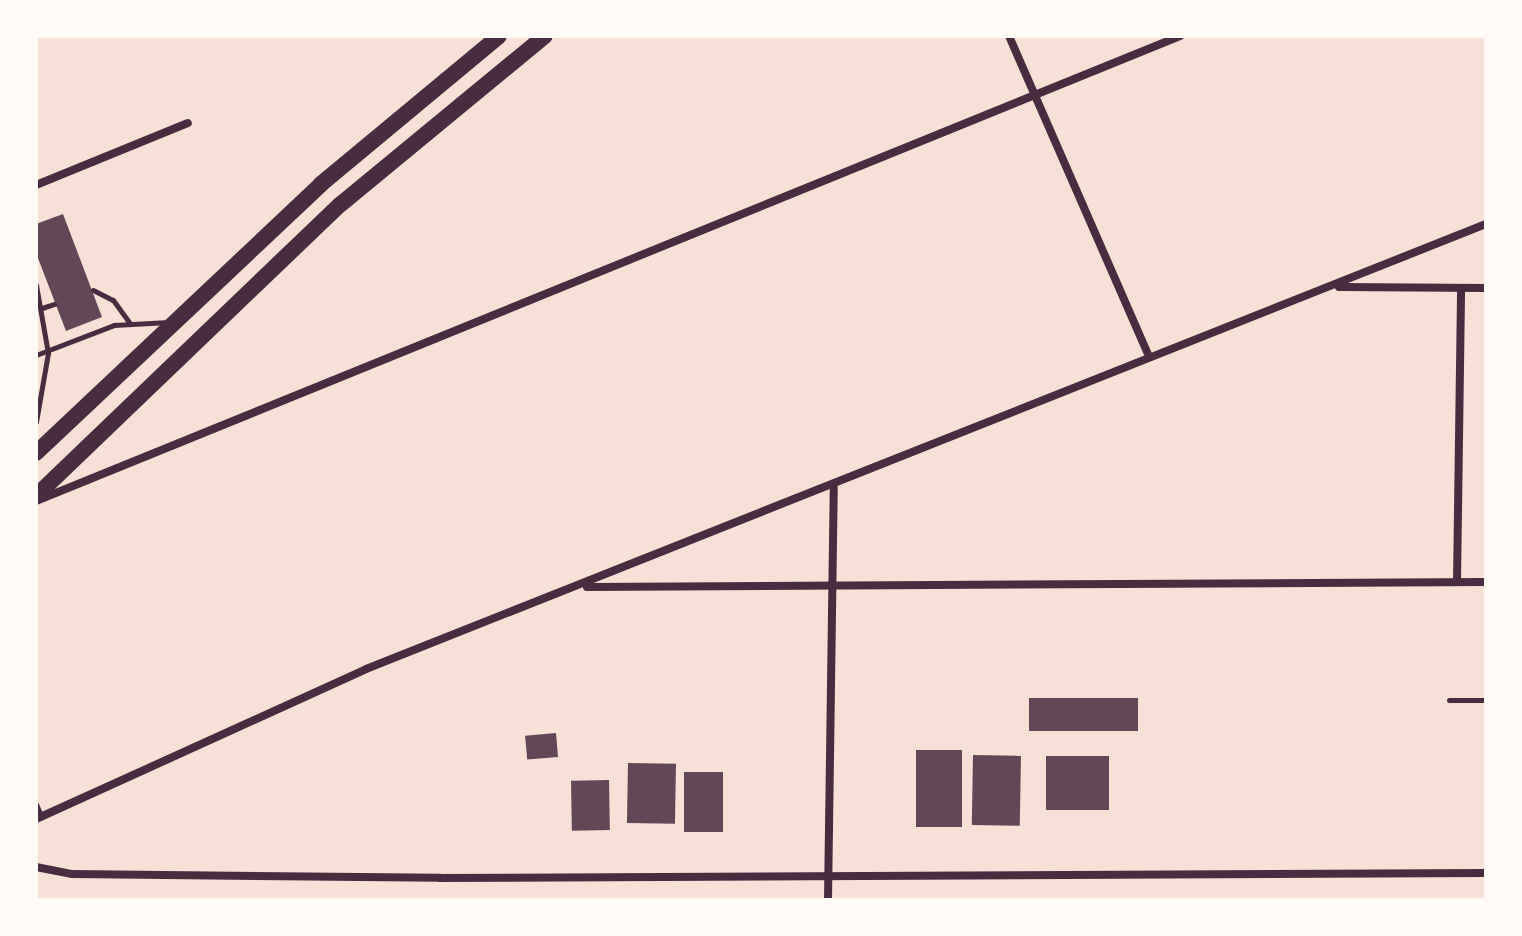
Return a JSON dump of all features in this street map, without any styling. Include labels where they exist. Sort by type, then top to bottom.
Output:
[{"type":"main road","points":[[36,453],[321,184],[499,36]]},
{"type":"main road","points":[[36,499],[341,204],[545,36]]},
{"type":"street","points":[[1009,36],[1033,98],[1149,357]]},
{"type":"street","points":[[36,499],[1180,36]]},
{"type":"street","points":[[36,185],[188,123]]},
{"type":"street","points":[[38,818],[366,669],[834,488],[1149,357],[1335,287],[1486,224]]},
{"type":"street","points":[[1335,287],[1486,288]]},
{"type":"street","points":[[1457,582],[1461,288]]},
{"type":"street","points":[[828,900],[834,488]]},
{"type":"street","points":[[578,587],[833,583],[1486,582]]},
{"type":"street","points":[[36,867],[118,875],[1486,873]]},
{"type":"lane","points":[[36,285],[48,353],[36,422]]},
{"type":"lane","points":[[93,290],[113,300],[130,323]]},
{"type":"lane","points":[[42,308],[54,304]]},
{"type":"lane","points":[[36,355],[130,323],[175,322]]},
{"type":"lane","points":[[1449,700],[1486,700]]},
{"type":"lane","points":[[36,804],[38,818]]},
{"type":"building","points":[[63,214],[102,317],[66,331],[36,253],[36,224]]},
{"type":"building","points":[[1029,698],[1138,698],[1138,731],[1029,731]]},
{"type":"building","points":[[556,733],[558,757],[527,760],[525,736]]},
{"type":"building","points":[[916,750],[962,750],[962,827],[916,827]]},
{"type":"building","points":[[973,755],[1021,756],[1020,826],[972,825]]},
{"type":"building","points":[[1046,756],[1109,756],[1109,810],[1046,810]]},
{"type":"building","points":[[628,763],[676,764],[675,824],[627,823]]},
{"type":"building","points":[[684,772],[723,772],[723,832],[684,832]]},
{"type":"building","points":[[609,780],[610,830],[572,831],[571,781]]}]
